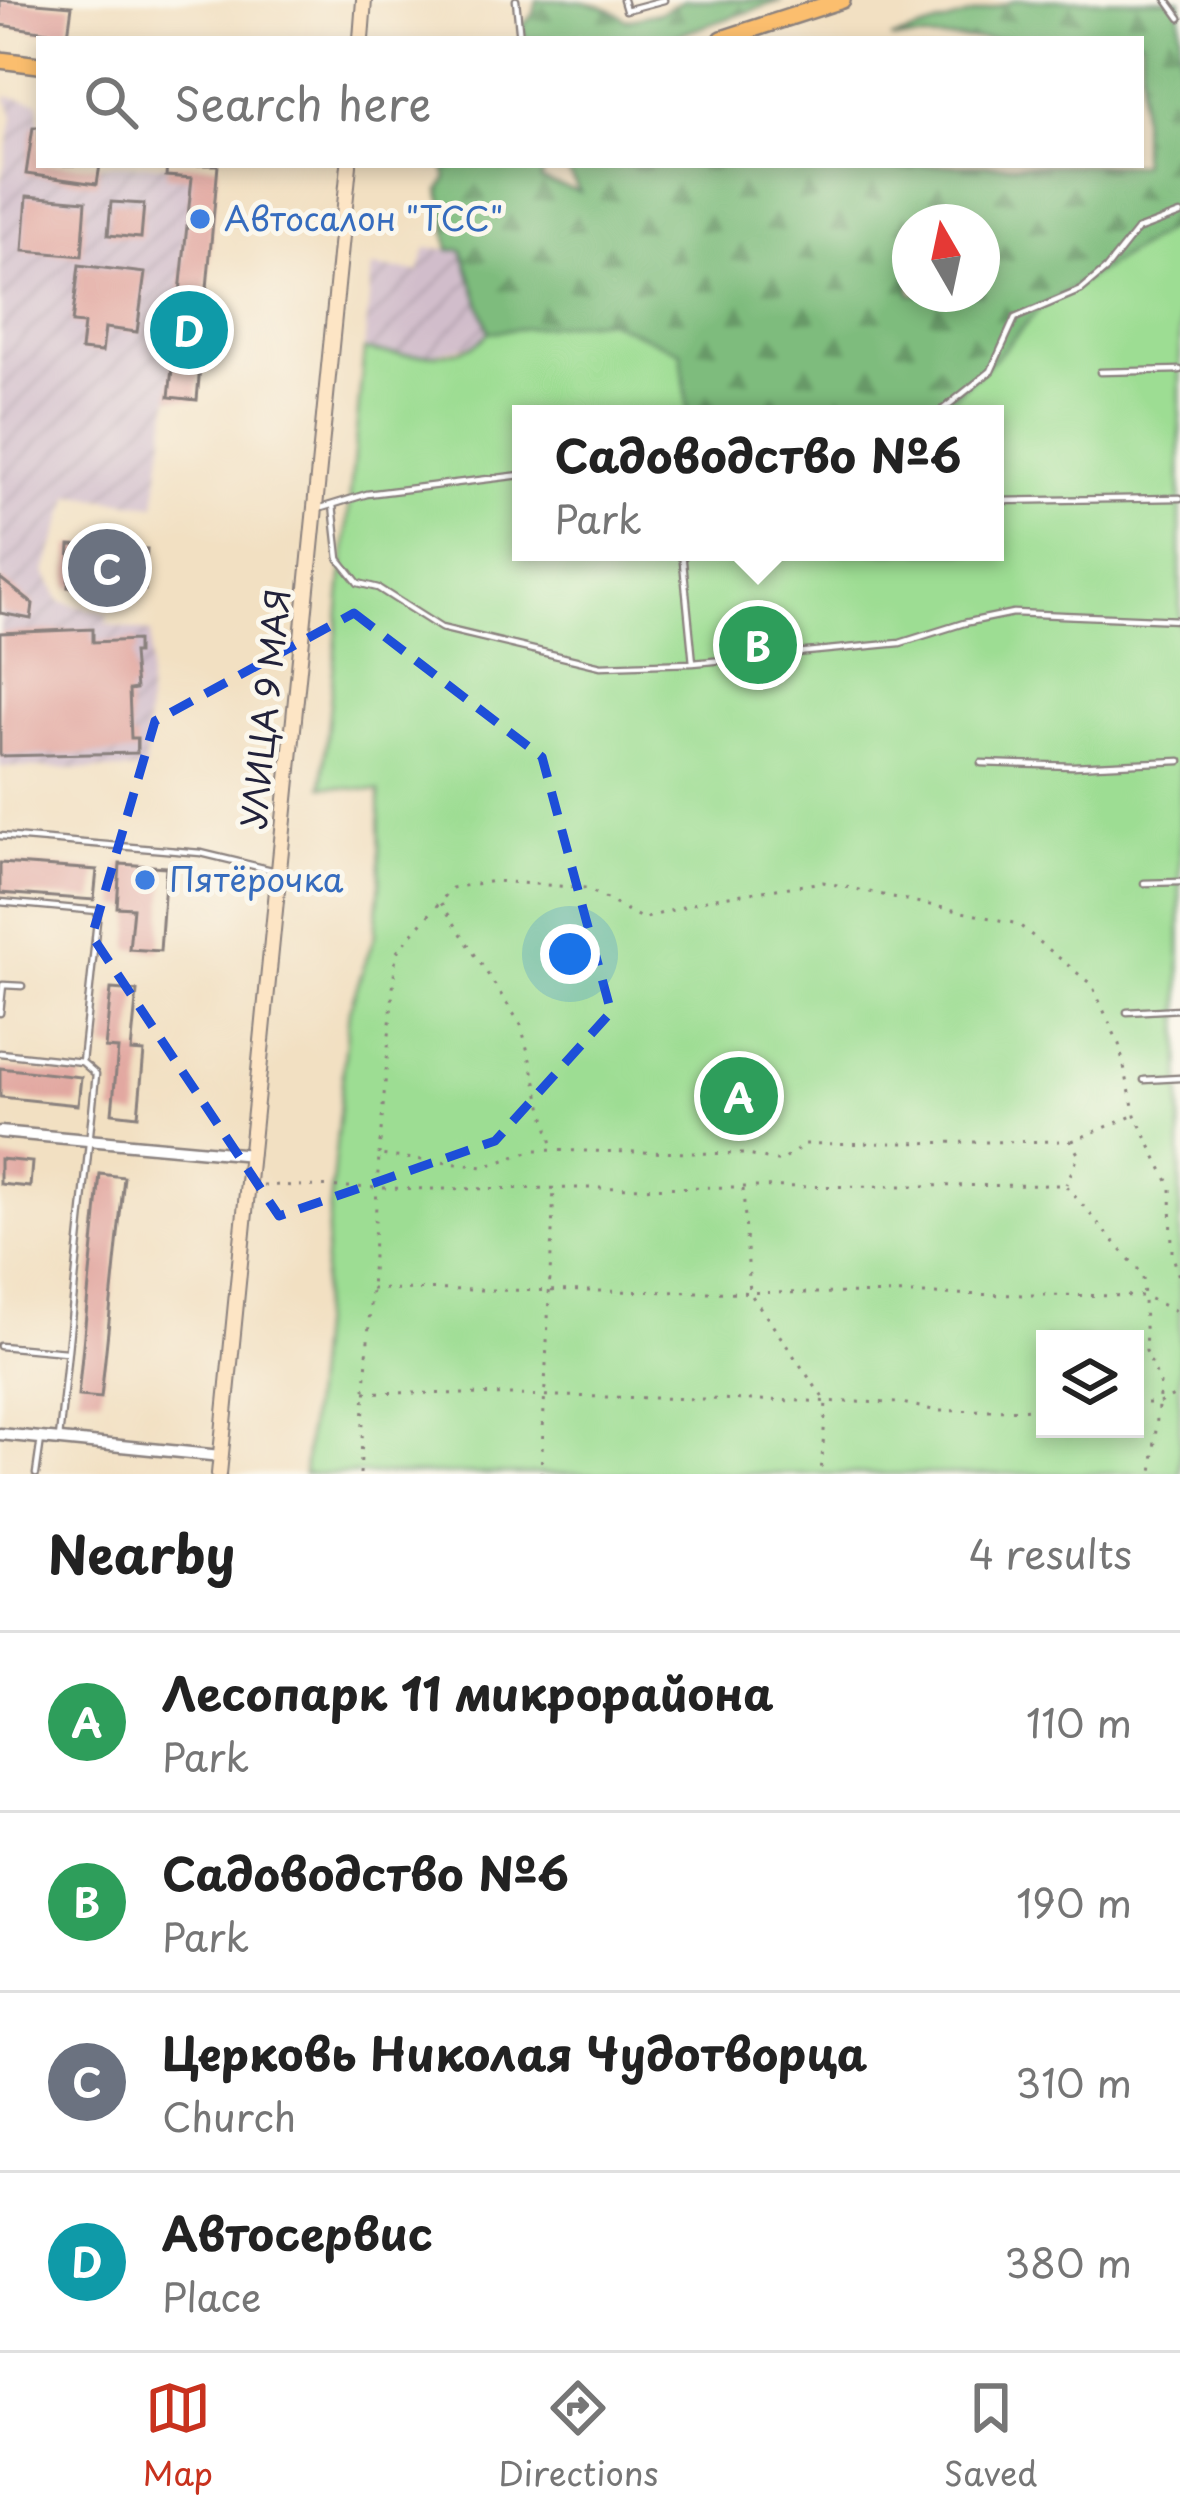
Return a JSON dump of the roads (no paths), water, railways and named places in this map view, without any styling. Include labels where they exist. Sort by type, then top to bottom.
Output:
[{"type":"main road","points":[[361,36],[364,0]]},
{"type":"main road","points":[[729,36],[804,6],[842,0]]},
{"type":"main road","points":[[0,60],[36,65]]},
{"type":"main road","name":"УЛИЦА 9 МАЯ","points":[[219,1474],[350,168]]},
{"type":"street","points":[[0,1132],[252,1155]]},
{"type":"street","points":[[0,1434],[220,1456]]},
{"type":"lane","points":[[516,0],[520,36]]},
{"type":"lane","points":[[622,0],[626,10],[659,1]]},
{"type":"lane","points":[[1167,0],[1180,19]]},
{"type":"lane","points":[[948,405],[991,370],[1016,318],[1082,290],[1137,230],[1180,214]]},
{"type":"lane","points":[[1100,372],[1180,370]]},
{"type":"lane","points":[[313,510],[368,494],[512,476]]},
{"type":"lane","points":[[1004,501],[1180,498]]},
{"type":"lane","points":[[333,505],[339,559],[358,583],[378,588],[441,628],[601,666],[693,663],[900,644],[1013,613],[1180,620]]},
{"type":"lane","points":[[683,561],[693,663]]},
{"type":"lane","points":[[981,763],[1073,766],[1180,760]]},
{"type":"lane","points":[[0,836],[201,853],[277,872]]},
{"type":"lane","points":[[1144,883],[1180,882]]},
{"type":"lane","points":[[0,902],[98,911],[82,1062]]},
{"type":"lane","points":[[0,1013],[3,985],[22,986]]},
{"type":"lane","points":[[1127,1012],[1180,1009]]},
{"type":"lane","points":[[0,1053],[82,1062],[96,1074],[58,1441]]},
{"type":"lane","points":[[1144,1080],[1180,1078]]},
{"type":"lane","points":[[0,1346],[68,1353]]},
{"type":"lane","points":[[36,1474],[40,1439]]},
{"type":"place","name":"Автосалон \"ТСС\"","points":[[200,219]]},
{"type":"place","name":"Автосервис","points":[[189,330]]},
{"type":"place","name":"Церковь Николая Чудотворца","points":[[107,568]]},
{"type":"place","name":"Садоводство №6","points":[[758,645]]},
{"type":"place","name":"Пятёрочка","points":[[145,880]]},
{"type":"place","name":"Лесопарк 11 микрорайона","points":[[739,1096]]}]
